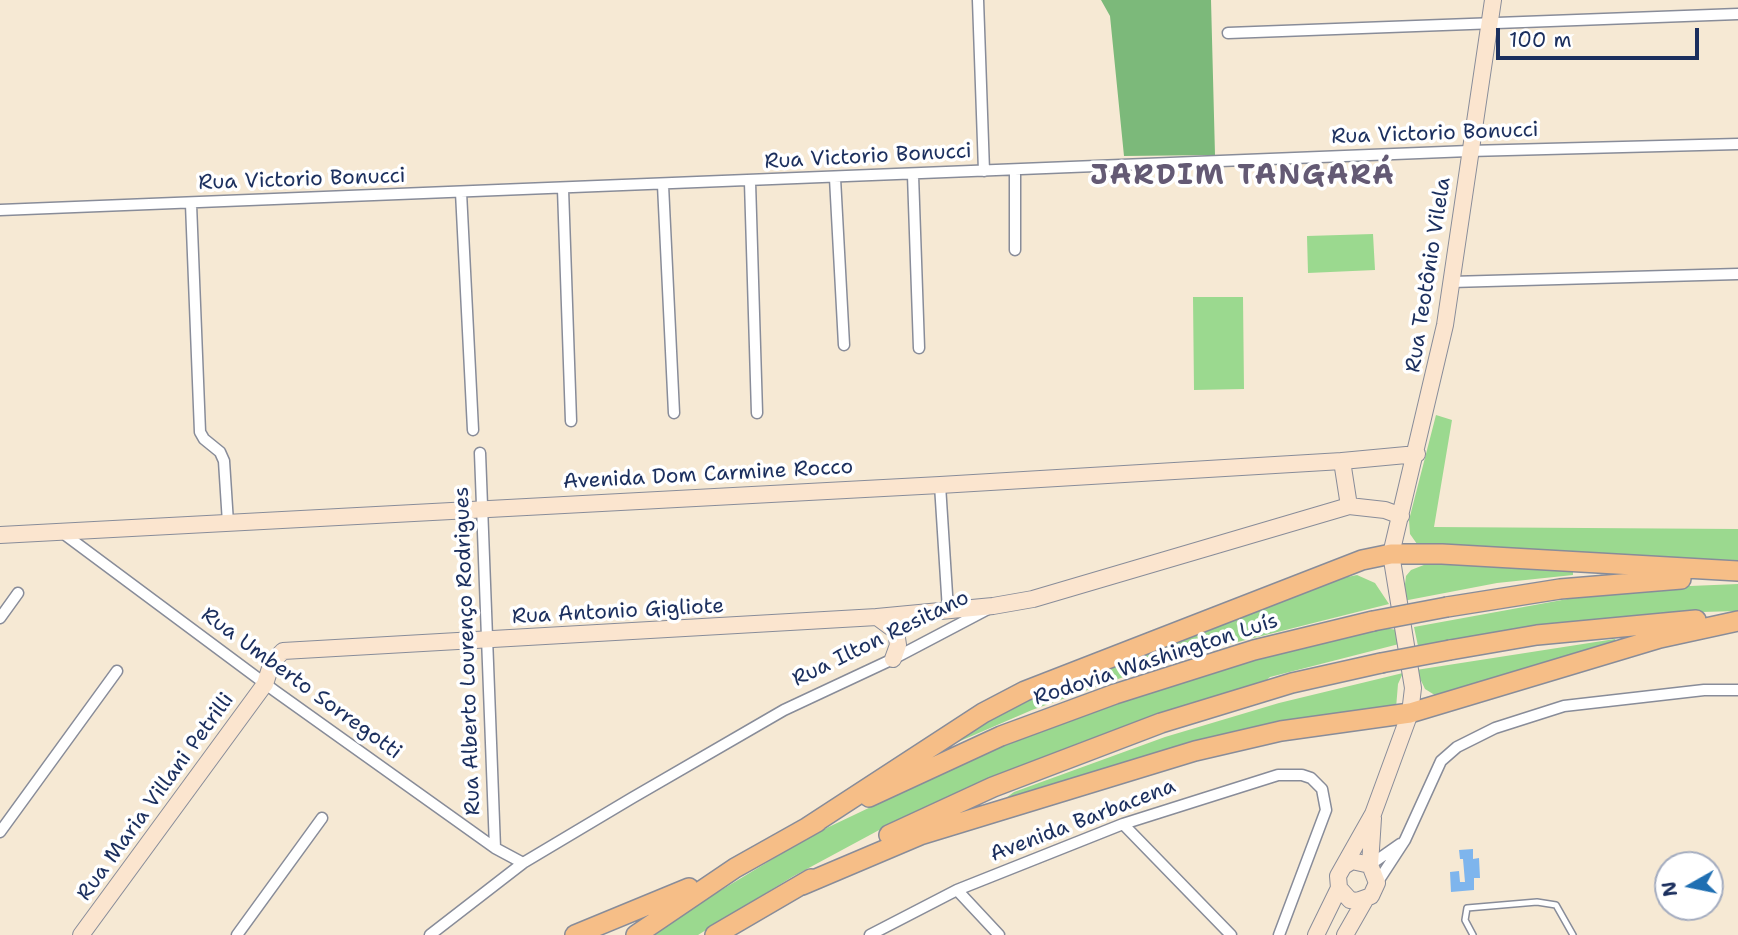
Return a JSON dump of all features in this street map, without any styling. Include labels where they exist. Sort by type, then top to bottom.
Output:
[{"type":"highway","points":[[807,827],[983,713],[1025,691],[1362,560],[1391,554],[1738,574]]},
{"type":"highway","name":"Rodovia Washington Luís","points":[[636,935],[735,868],[807,827],[1001,736],[1195,667],[1373,621],[1447,607],[1586,586],[1738,574]]},
{"type":"highway","points":[[802,885],[920,835],[1195,751],[1281,730],[1410,713],[1635,645],[1738,619]]},
{"type":"highway","points":[[715,935],[861,849],[926,817],[1067,757],[1228,701],[1381,663],[1450,650],[1586,629],[1738,619]]},
{"type":"highway","points":[[575,935],[735,868]]},
{"type":"street","points":[[978,0],[984,171]]},
{"type":"street","name":"Rua Teotônio Vilela","points":[[1391,554],[1417,454],[1451,282],[1493,0]]},
{"type":"street","points":[[1228,33],[1738,14]]},
{"type":"street","name":"Rua Victorio Bonucci","points":[[0,210],[750,182],[1469,151],[1738,144]]},
{"type":"street","points":[[1015,171],[1015,250]]},
{"type":"street","points":[[913,174],[919,348]]},
{"type":"street","points":[[835,178],[844,345]]},
{"type":"street","points":[[750,182],[757,413]]},
{"type":"street","points":[[663,185],[674,413]]},
{"type":"street","points":[[563,189],[571,421]]},
{"type":"street","points":[[461,192],[473,430]]},
{"type":"street","points":[[191,204],[200,432],[204,439],[220,452],[224,461],[228,523]]},
{"type":"street","points":[[1451,282],[1738,274]]},
{"type":"street","name":"Rua Alberto Lourenço Rodrigues","points":[[480,453],[495,848]]},
{"type":"street","name":"Avenida Dom Carmine Rocco","points":[[0,535],[940,485],[1342,461],[1417,454]]},
{"type":"street","points":[[1342,461],[1349,506]]},
{"type":"street","points":[[940,485],[948,610]]},
{"type":"street","name":"Rua Ilton Resitano","points":[[430,935],[523,863],[784,710],[893,659],[993,606],[1033,599],[1349,506],[1385,510],[1401,516]]},
{"type":"street","name":"Rua Umberto Sorregotti","points":[[60,531],[265,684],[495,848],[523,863]]},
{"type":"street","points":[[1317,934],[1339,888],[1338,876],[1373,814],[1410,713],[1413,688],[1391,554]]},
{"type":"street","points":[[0,618],[18,593]]},
{"type":"street","name":"Rua Antonio Gigliote","points":[[265,684],[272,662],[283,651],[877,617],[993,606]]},
{"type":"street","points":[[877,617],[896,631],[898,645],[893,659]]},
{"type":"street","points":[[0,832],[117,671]]},
{"type":"street","name":"Rua Maria Villani Petrilli","points":[[81,935],[265,684]]},
{"type":"street","points":[[1345,935],[1405,840],[1441,761],[1457,747],[1495,728],[1564,706],[1704,690],[1738,690]]},
{"type":"street","name":"Avenida Barbacena","points":[[870,935],[957,890],[1123,824],[1278,775],[1303,775],[1317,783],[1326,810],[1279,935]]},
{"type":"street","points":[[1373,814],[1370,865],[1377,883]]},
{"type":"street","points":[[237,935],[322,818]]},
{"type":"street","points":[[1123,824],[1231,935]]},
{"type":"street","points":[[1344,866],[1352,861],[1370,865],[1405,840]]},
{"type":"street","points":[[1339,888],[1350,900],[1365,900]]},
{"type":"street","points":[[957,890],[999,935]]},
{"type":"lane","points":[[1473,935],[1465,920],[1467,908],[1537,902],[1556,905],[1573,935]]},
{"type":"green space","points":[[1101,0],[1211,0],[1215,155],[1124,156],[1110,16]]},
{"type":"green space","points":[[1373,234],[1375,270],[1308,273],[1307,236]]},
{"type":"green space","points":[[1193,297],[1243,297],[1244,389],[1194,390]]},
{"type":"green space","points":[[1436,415],[1452,420],[1434,527],[1738,529],[1738,560],[1645,559],[1417,544],[1410,534],[1409,520]]},
{"type":"green space","points":[[1429,563],[1573,570],[1573,575],[1497,583],[1403,601],[1406,576],[1411,570]]},
{"type":"green space","points":[[1357,575],[1375,583],[1389,604],[1182,656],[1032,710],[937,751],[979,720],[1042,691],[1328,581]]},
{"type":"green space","points":[[1738,584],[1738,611],[1665,613],[1559,623],[1418,646],[1414,627],[1573,598],[1666,587]]},
{"type":"green space","points":[[1379,627],[1397,630],[1399,644],[1270,677],[1264,682],[1079,743],[894,822],[792,877],[698,935],[647,935],[814,834],[999,746],[1189,676]]},
{"type":"green space","points":[[1615,639],[1618,643],[1438,697],[1425,689],[1416,670]]},
{"type":"green space","points":[[1403,673],[1398,684],[1396,708],[995,806],[1014,792],[1165,737],[1279,703]]},
{"type":"water","points":[[1473,849],[1473,859],[1479,858],[1480,878],[1474,878],[1474,890],[1451,892],[1450,872],[1459,871],[1460,882],[1465,882],[1463,859],[1460,859],[1459,850]]},
{"type":"district","name":"JARDIM TANGARÁ","points":[[1243,177]]}]
